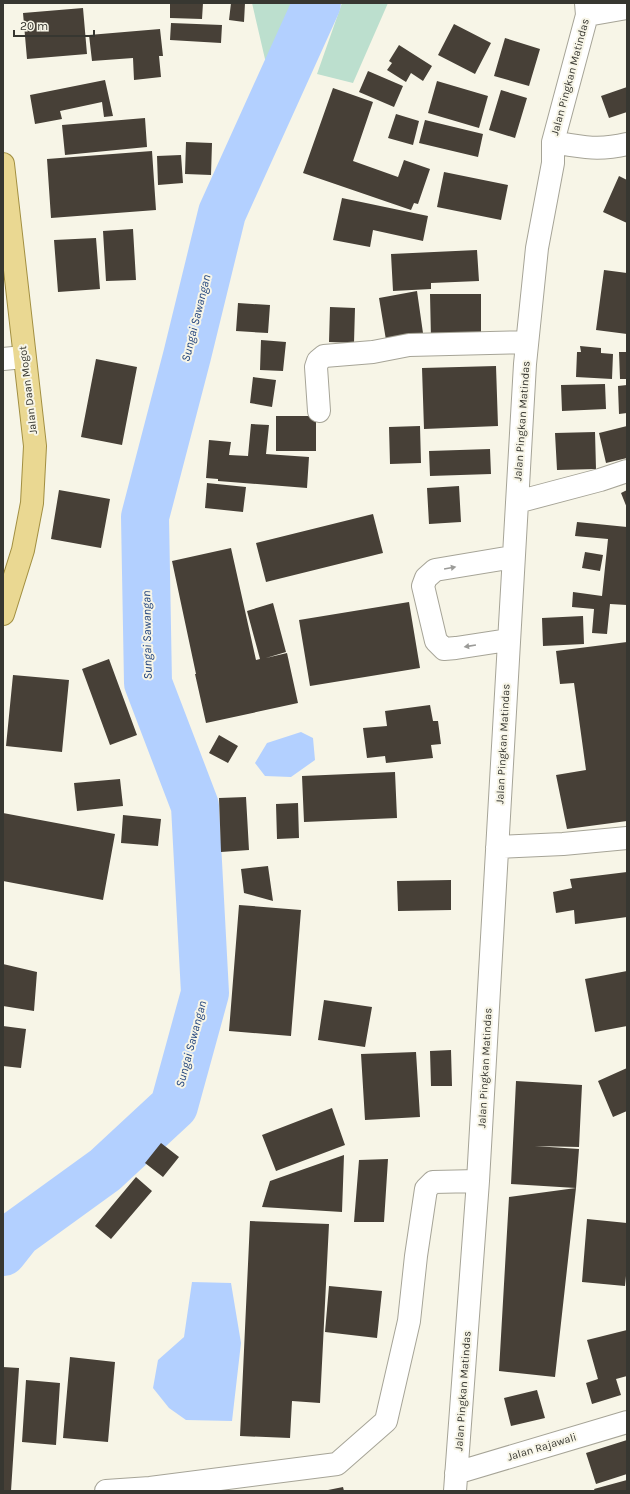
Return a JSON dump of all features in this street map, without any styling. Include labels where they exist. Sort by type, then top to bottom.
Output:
[{"type":"main road","name":"Jalan Daan Mogot","points":[[3,164],[35,446],[32,503],[23,550],[3,614]]},
{"type":"street","points":[[586,9],[627,8]]},
{"type":"street","name":"Jalan Pingkan Matindas","points":[[456,1482],[478,1181],[508,640],[527,342],[537,248],[553,163],[553,142],[586,9]]},
{"type":"street","points":[[553,142],[586,148],[605,148],[627,144]]},
{"type":"street","points":[[319,411],[316,367],[318,361],[324,356],[372,352],[409,345],[527,342]]},
{"type":"street","points":[[3,359],[24,357]]},
{"type":"street","points":[[517,502],[627,472]]},
{"type":"street","points":[[508,640],[444,649],[436,641],[423,586],[426,578],[435,570],[514,557]]},
{"type":"street","points":[[497,848],[627,838]]},
{"type":"street","points":[[106,1491],[150,1488],[337,1464],[386,1422],[409,1321],[416,1256],[426,1189],[432,1182],[478,1181]]},
{"type":"street","name":"Jalan Rajawali","points":[[456,1482],[627,1422]]},
{"type":"green space","points":[[252,3],[299,3],[268,72]]},
{"type":"green space","points":[[342,3],[388,3],[353,83],[317,74]]},
{"type":"water","points":[[301,732],[313,738],[315,760],[291,777],[265,776],[255,763],[267,743]]},
{"type":"water","points":[[192,1282],[231,1283],[241,1343],[232,1421],[186,1420],[169,1408],[153,1388],[158,1360],[184,1337]]},
{"type":"building","points":[[170,3],[203,3],[202,19],[170,18]]},
{"type":"building","points":[[231,3],[245,3],[244,22],[229,20]]},
{"type":"building","points":[[83,8],[87,54],[27,59],[23,13]]},
{"type":"building","points":[[171,23],[222,25],[221,43],[170,40]]},
{"type":"building","points":[[454,24],[491,43],[475,74],[438,55]]},
{"type":"building","points":[[160,29],[163,56],[159,56],[161,77],[134,80],[133,58],[92,61],[89,35]]},
{"type":"building","points":[[505,38],[540,49],[529,86],[494,76]]},
{"type":"building","points":[[399,45],[432,66],[423,81],[411,73],[406,82],[387,70],[392,63],[389,61]]},
{"type":"building","points":[[368,71],[403,86],[394,107],[359,92]]},
{"type":"building","points":[[105,80],[113,116],[104,117],[102,102],[60,111],[62,119],[35,124],[30,95]]},
{"type":"building","points":[[437,81],[488,96],[479,128],[428,113]]},
{"type":"building","points":[[627,87],[627,112],[609,118],[601,96]]},
{"type":"building","points":[[333,88],[373,102],[353,161],[398,177],[404,160],[430,169],[418,204],[414,203],[411,210],[303,173]]},
{"type":"building","points":[[501,90],[527,98],[515,138],[489,130]]},
{"type":"building","points":[[396,114],[419,121],[413,145],[388,138]]},
{"type":"building","points":[[145,118],[147,147],[65,155],[62,125]]},
{"type":"building","points":[[425,120],[483,134],[478,157],[419,143]]},
{"type":"building","points":[[186,142],[212,143],[211,175],[185,174]]},
{"type":"building","points":[[152,151],[156,210],[51,218],[47,159]]},
{"type":"building","points":[[181,155],[183,183],[158,185],[157,156]]},
{"type":"building","points":[[444,172],[508,185],[501,220],[437,207]]},
{"type":"building","points":[[619,176],[627,180],[627,223],[603,212]]},
{"type":"building","points":[[342,198],[428,216],[423,241],[373,230],[370,247],[333,240]]},
{"type":"building","points":[[133,229],[136,280],[106,281],[103,231]]},
{"type":"building","points":[[96,238],[100,289],[58,292],[54,240]]},
{"type":"building","points":[[477,250],[479,281],[431,283],[431,289],[393,291],[391,254]]},
{"type":"building","points":[[604,270],[627,273],[627,334],[596,330]]},
{"type":"building","points":[[417,291],[424,340],[387,346],[379,298]]},
{"type":"building","points":[[430,294],[481,294],[481,339],[431,339]]},
{"type":"building","points":[[238,303],[270,305],[268,333],[236,331]]},
{"type":"building","points":[[330,307],[355,308],[354,343],[329,342]]},
{"type":"building","points":[[261,340],[286,342],[283,371],[260,370]]},
{"type":"building","points":[[580,346],[601,348],[601,353],[613,354],[612,379],[576,377],[577,352],[581,352]]},
{"type":"building","points":[[619,352],[627,352],[627,379],[620,379]]},
{"type":"building","points":[[96,359],[137,367],[122,445],[81,437]]},
{"type":"building","points":[[496,366],[498,426],[424,429],[422,368]]},
{"type":"building","points":[[253,377],[276,380],[272,407],[250,403]]},
{"type":"building","points":[[605,384],[606,409],[562,411],[561,385]]},
{"type":"building","points":[[627,385],[627,413],[619,414],[618,386]]},
{"type":"building","points":[[276,416],[316,416],[316,451],[276,451]]},
{"type":"building","points":[[251,424],[269,425],[266,454],[309,457],[307,488],[218,481],[218,479],[206,478],[209,440],[231,442],[229,455],[248,456]]},
{"type":"building","points":[[420,426],[421,463],[390,464],[389,427]]},
{"type":"building","points":[[627,426],[627,458],[606,463],[599,433]]},
{"type":"building","points":[[595,432],[596,469],[557,470],[555,433]]},
{"type":"building","points":[[490,449],[491,474],[430,476],[429,451]]},
{"type":"building","points":[[207,483],[246,487],[243,512],[205,508]]},
{"type":"building","points":[[459,486],[461,522],[429,524],[427,488]]},
{"type":"building","points":[[59,490],[110,499],[101,548],[51,539]]},
{"type":"building","points":[[627,490],[627,508],[621,493]]},
{"type":"building","points":[[373,514],[383,553],[266,582],[256,543]]},
{"type":"building","points":[[577,522],[627,527],[627,605],[610,604],[607,634],[592,633],[594,609],[572,607],[573,592],[602,596],[608,539],[575,536]]},
{"type":"building","points":[[231,548],[256,660],[260,659],[247,611],[273,603],[286,652],[266,658],[287,653],[298,703],[206,723],[172,561]]},
{"type":"building","points":[[585,552],[603,555],[600,571],[582,568]]},
{"type":"building","points":[[409,602],[420,668],[310,686],[299,620]]},
{"type":"building","points":[[583,616],[584,644],[543,646],[542,618]]},
{"type":"building","points":[[627,642],[627,821],[567,829],[556,775],[586,770],[574,683],[560,684],[556,651]]},
{"type":"building","points":[[109,659],[137,735],[110,745],[82,669]]},
{"type":"building","points":[[13,675],[69,680],[62,752],[6,746]]},
{"type":"building","points":[[430,705],[433,721],[438,721],[441,744],[431,745],[433,758],[386,763],[385,756],[367,758],[363,728],[387,726],[385,711]]},
{"type":"building","points":[[219,735],[238,746],[228,763],[209,753]]},
{"type":"building","points":[[395,772],[397,818],[304,822],[302,776]]},
{"type":"building","points":[[120,779],[123,806],[77,811],[74,783]]},
{"type":"building","points":[[246,797],[249,850],[221,852],[219,798]]},
{"type":"building","points":[[298,803],[299,838],[277,839],[276,804]]},
{"type":"building","points":[[3,813],[115,834],[103,900],[3,881]]},
{"type":"building","points":[[123,815],[161,819],[158,846],[121,843]]},
{"type":"building","points":[[268,866],[273,901],[244,893],[241,869]]},
{"type":"building","points":[[627,872],[627,917],[575,924],[574,910],[556,913],[553,892],[572,888],[570,879]]},
{"type":"building","points":[[451,880],[451,910],[398,911],[397,881]]},
{"type":"building","points":[[239,905],[301,910],[291,1036],[229,1031]]},
{"type":"building","points":[[3,964],[37,972],[34,1011],[3,1006]]},
{"type":"building","points":[[627,971],[627,1026],[595,1032],[585,979]]},
{"type":"building","points":[[324,1000],[372,1007],[365,1047],[318,1040]]},
{"type":"building","points":[[3,1026],[26,1029],[21,1068],[3,1066]]},
{"type":"building","points":[[451,1050],[452,1086],[431,1086],[430,1051]]},
{"type":"building","points":[[416,1052],[420,1117],[365,1120],[361,1054]]},
{"type":"building","points":[[627,1068],[627,1111],[613,1117],[598,1081]]},
{"type":"building","points":[[516,1081],[582,1085],[579,1147],[535,1146],[579,1149],[576,1188],[511,1184]]},
{"type":"building","points":[[332,1108],[345,1145],[276,1171],[262,1135]]},
{"type":"building","points":[[161,1143],[179,1157],[163,1177],[145,1163]]},
{"type":"building","points":[[344,1155],[342,1212],[262,1207],[270,1181]]},
{"type":"building","points":[[388,1159],[384,1222],[354,1222],[359,1160]]},
{"type":"building","points":[[136,1177],[152,1191],[111,1239],[95,1226]]},
{"type":"building","points":[[576,1188],[555,1377],[499,1371],[509,1197]]},
{"type":"building","points":[[587,1219],[627,1223],[627,1266],[625,1286],[582,1282]]},
{"type":"building","points":[[250,1221],[329,1224],[320,1403],[292,1401],[290,1438],[240,1436]]},
{"type":"building","points":[[329,1286],[382,1291],[377,1338],[325,1332]]},
{"type":"building","points":[[627,1330],[627,1376],[616,1379],[621,1395],[592,1404],[586,1383],[598,1379],[587,1340]]},
{"type":"building","points":[[70,1357],[115,1362],[108,1442],[63,1438]]},
{"type":"building","points":[[3,1367],[19,1368],[11,1491],[3,1491]]},
{"type":"building","points":[[26,1380],[60,1383],[56,1445],[22,1442]]},
{"type":"building","points":[[537,1390],[545,1418],[511,1426],[504,1398]]},
{"type":"building","points":[[627,1440],[627,1474],[596,1484],[586,1453]]},
{"type":"building","points":[[627,1480],[627,1491],[595,1491],[594,1489]]},
{"type":"building","points":[[343,1487],[344,1491],[328,1491],[328,1490]]},
{"type":"waterway","name":"Sungai Sawangan","points":[[3,1252],[18,1233],[105,1170],[174,1106],[205,993],[195,806],[148,683],[145,517],[222,213],[317,3]]}]
